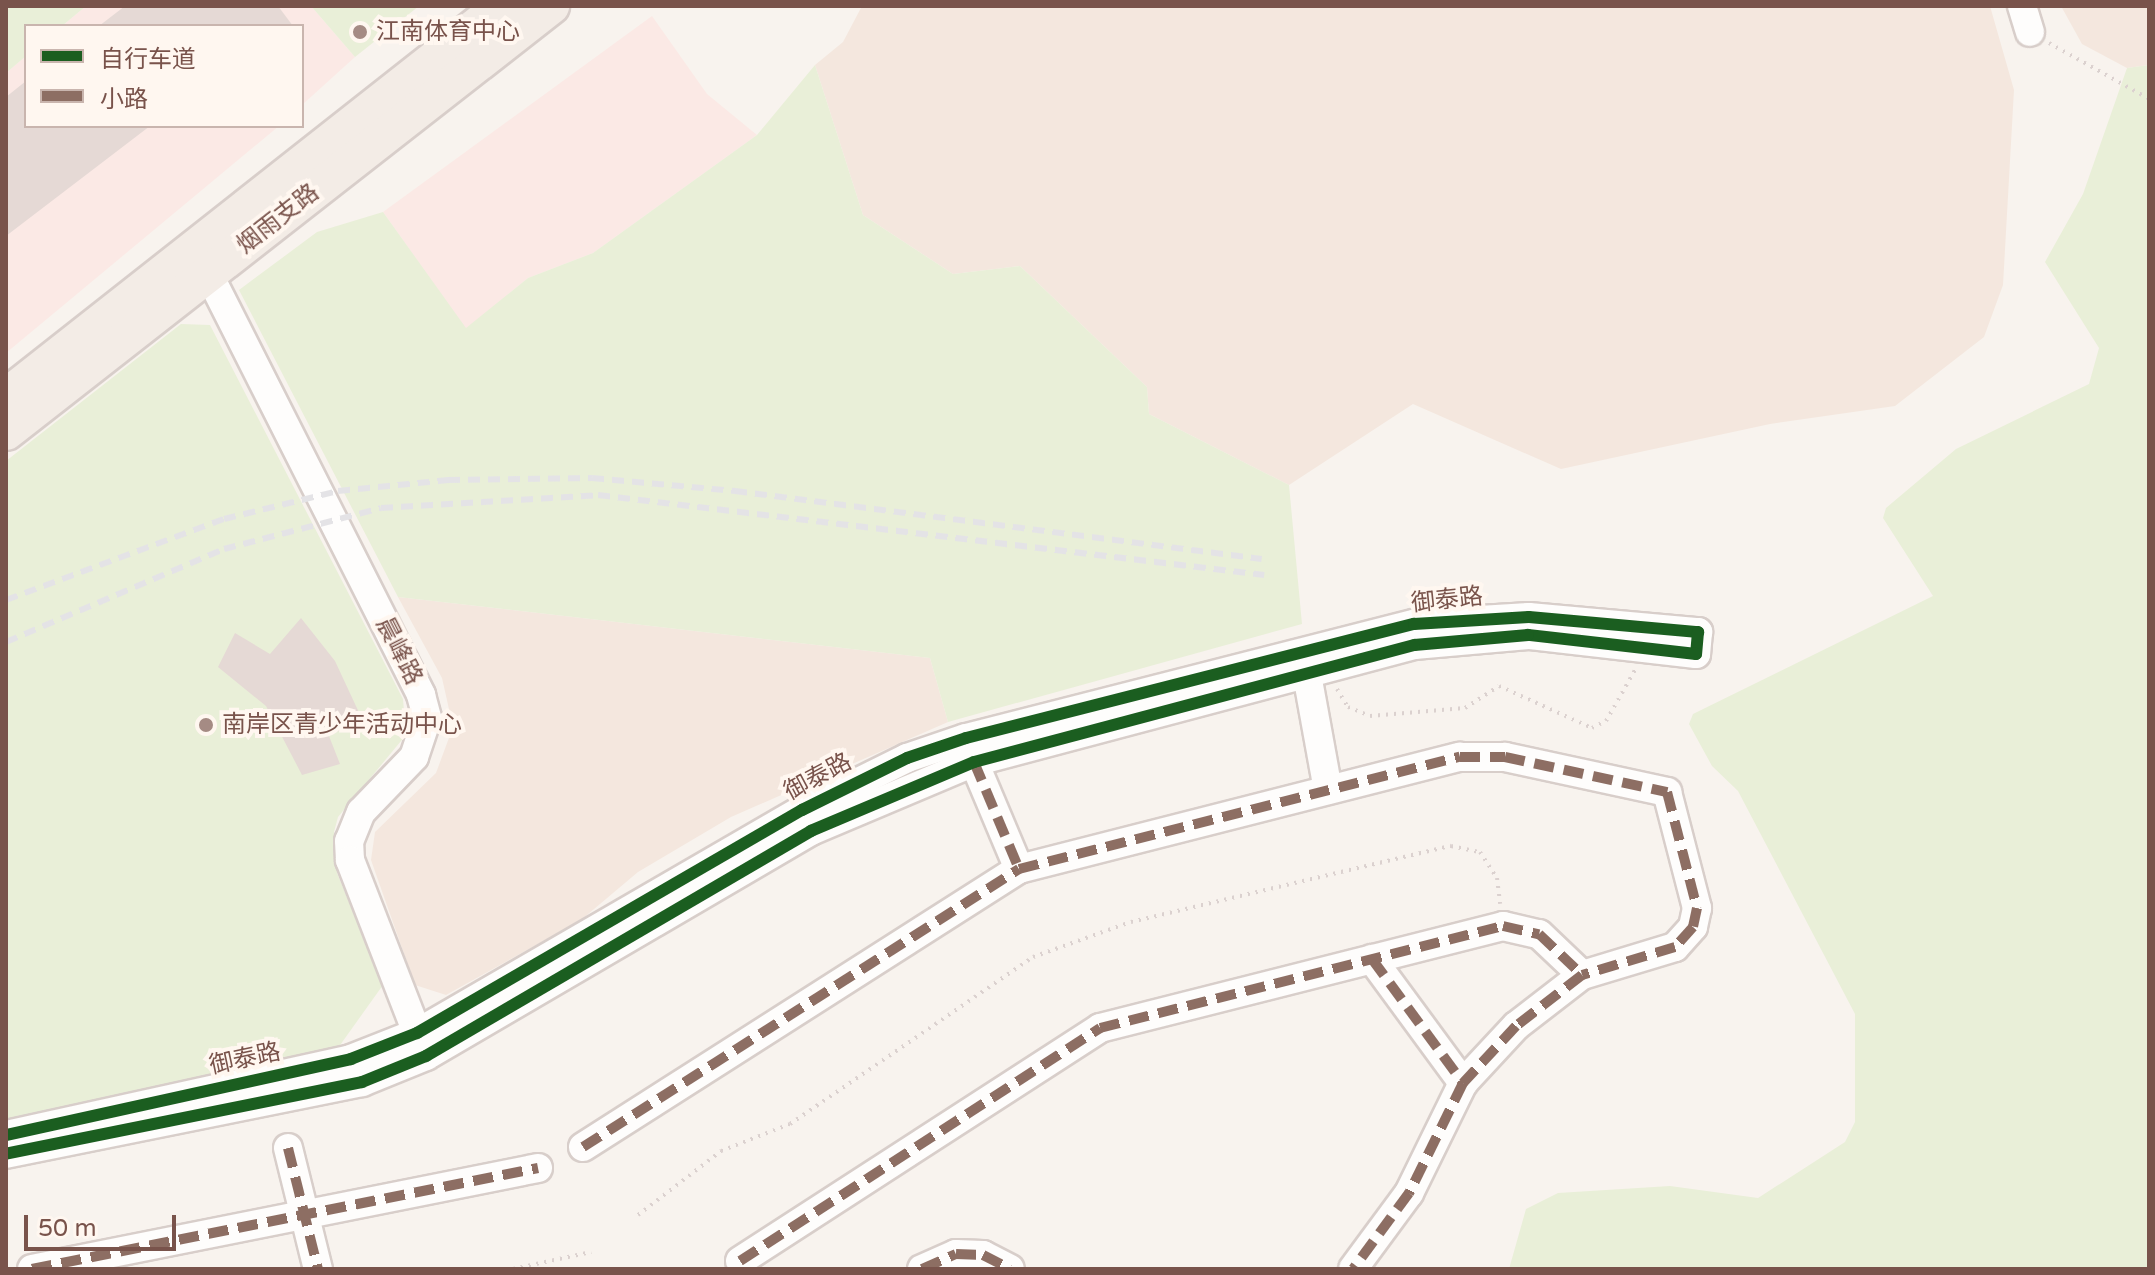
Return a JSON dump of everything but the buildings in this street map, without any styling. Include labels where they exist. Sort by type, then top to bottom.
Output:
[{"type":"main road","name":"烟雨支路","points":[[6,432],[202,260],[502,6]]},
{"type":"main road","name":"烟雨支路","points":[[6,397],[202,260],[551,6]]},
{"type":"street","name":"晨峰路","points":[[202,260],[421,695],[427,718],[414,757],[361,812],[349,841],[350,860],[422,1045]]},
{"type":"street","name":"御泰路","points":[[6,1135],[422,1045],[811,831],[974,762],[1311,666],[1414,624],[1477,617],[1697,643],[1645,647],[1488,635],[1414,645],[1311,666],[907,758],[802,810],[422,1045],[362,1082],[6,1154]]},
{"type":"street","points":[[1311,666],[1328,790]]},
{"type":"street","points":[[583,1147],[1019,869],[1460,757],[1505,757],[1667,792],[1697,908],[1693,927],[1675,947],[1582,975],[1516,1026],[1463,1083],[1409,1193],[1353,1269]]},
{"type":"street","points":[[974,762],[1019,869]]},
{"type":"street","points":[[740,1261],[923,1147],[1069,1041],[1503,926],[1539,934],[1582,975]]},
{"type":"street","points":[[1372,959],[1463,1083]]},
{"type":"street","points":[[288,1148],[301,1213],[318,1269]]},
{"type":"street","points":[[32,1269],[538,1168]]},
{"type":"street","points":[[922,1269],[956,1254],[983,1255],[1010,1269]]},
{"type":"path","points":[[2026,19],[2149,99]]},
{"type":"path","points":[[1311,666],[1348,707],[1370,716],[1465,708],[1499,686],[1592,728],[1625,693],[1645,647]]},
{"type":"path","points":[[638,1215],[721,1151],[790,1124],[1033,957],[1131,922],[1451,846],[1480,852],[1488,865],[1503,926]]},
{"type":"path","points":[[513,1269],[591,1252]]},
{"type":"shaded area","points":[[86,6],[311,6],[355,57],[304,103],[304,24],[64,24]]},
{"type":"shaded area","points":[[862,6],[1990,6],[2014,90],[2003,285],[1984,337],[1895,406],[1770,424],[1561,469],[1413,404],[1289,485],[1149,414],[1147,387],[1020,266],[953,274],[863,215],[815,65],[843,42]]},
{"type":"shaded area","points":[[2061,6],[2149,6],[2149,65],[2127,68],[2082,44]]},
{"type":"shaded area","points":[[652,16],[707,94],[757,135],[593,253],[528,278],[466,329],[383,212]]},
{"type":"shaded area","points":[[24,58],[24,128],[277,128],[6,353],[6,73]]},
{"type":"shaded area","points":[[398,597],[930,658],[948,722],[731,817],[638,872],[581,920],[446,995],[415,985],[371,860],[375,832],[436,773],[453,727],[442,678]]},
{"type":"green space","points":[[6,6],[86,6],[64,24],[24,24],[24,58],[6,73]]},
{"type":"green space","name":"江南体育中心","points":[[311,6],[419,6],[355,57]]},
{"type":"green space","points":[[815,65],[863,215],[953,274],[1020,266],[1147,387],[1149,414],[1289,485],[1302,624],[948,722],[930,658],[398,597],[239,290],[317,232],[383,212],[466,328],[528,278],[593,253],[757,135]]},
{"type":"green space","points":[[2149,65],[2149,1269],[1509,1269],[1526,1209],[1558,1193],[1670,1186],[1758,1198],[1845,1142],[1855,1122],[1855,1014],[1738,791],[1712,766],[1689,724],[1693,714],[1933,596],[1883,518],[1886,508],[1956,449],[2089,384],[2099,348],[2045,262],[2083,194],[2127,68]]},
{"type":"green space","name":"南岸区青少年活动中心","points":[[181,324],[210,325],[403,699],[406,735],[338,817],[334,832],[337,873],[383,985],[338,1048],[6,1122],[6,461]]},
{"type":"railway","points":[[6,600],[224,519],[338,491],[448,480],[592,478],[735,491],[1262,559]]},
{"type":"railway","points":[[6,642],[224,549],[381,508],[598,495],[1264,575]]},
{"type":"marked path","points":[[583,1147],[1019,869],[1460,757],[1505,757],[1667,792],[1697,908],[1693,927],[1675,947],[1582,975],[1516,1026],[1463,1083],[1409,1193],[1353,1269]]},
{"type":"marked path","points":[[974,762],[1019,869]]},
{"type":"marked path","points":[[740,1261],[1100,1028],[1503,926],[1539,934],[1582,975]]},
{"type":"marked path","points":[[1372,959],[1463,1083]]},
{"type":"marked path","points":[[288,1148],[318,1269]]},
{"type":"marked path","points":[[32,1269],[538,1168]]},
{"type":"marked path","points":[[922,1269],[956,1254],[983,1255],[1010,1269]]},
{"type":"cycle path","points":[[6,1135],[351,1059],[417,1033],[802,810],[907,758],[966,738],[1414,624],[1529,617],[1698,632],[1696,654],[1528,635],[1414,645],[974,762],[811,831],[426,1056],[362,1082],[6,1154]]},
{"type":"place","name":"江南体育中心","points":[[360,32]]},
{"type":"place","name":"南岸区青少年活动中心","points":[[206,725]]}]
